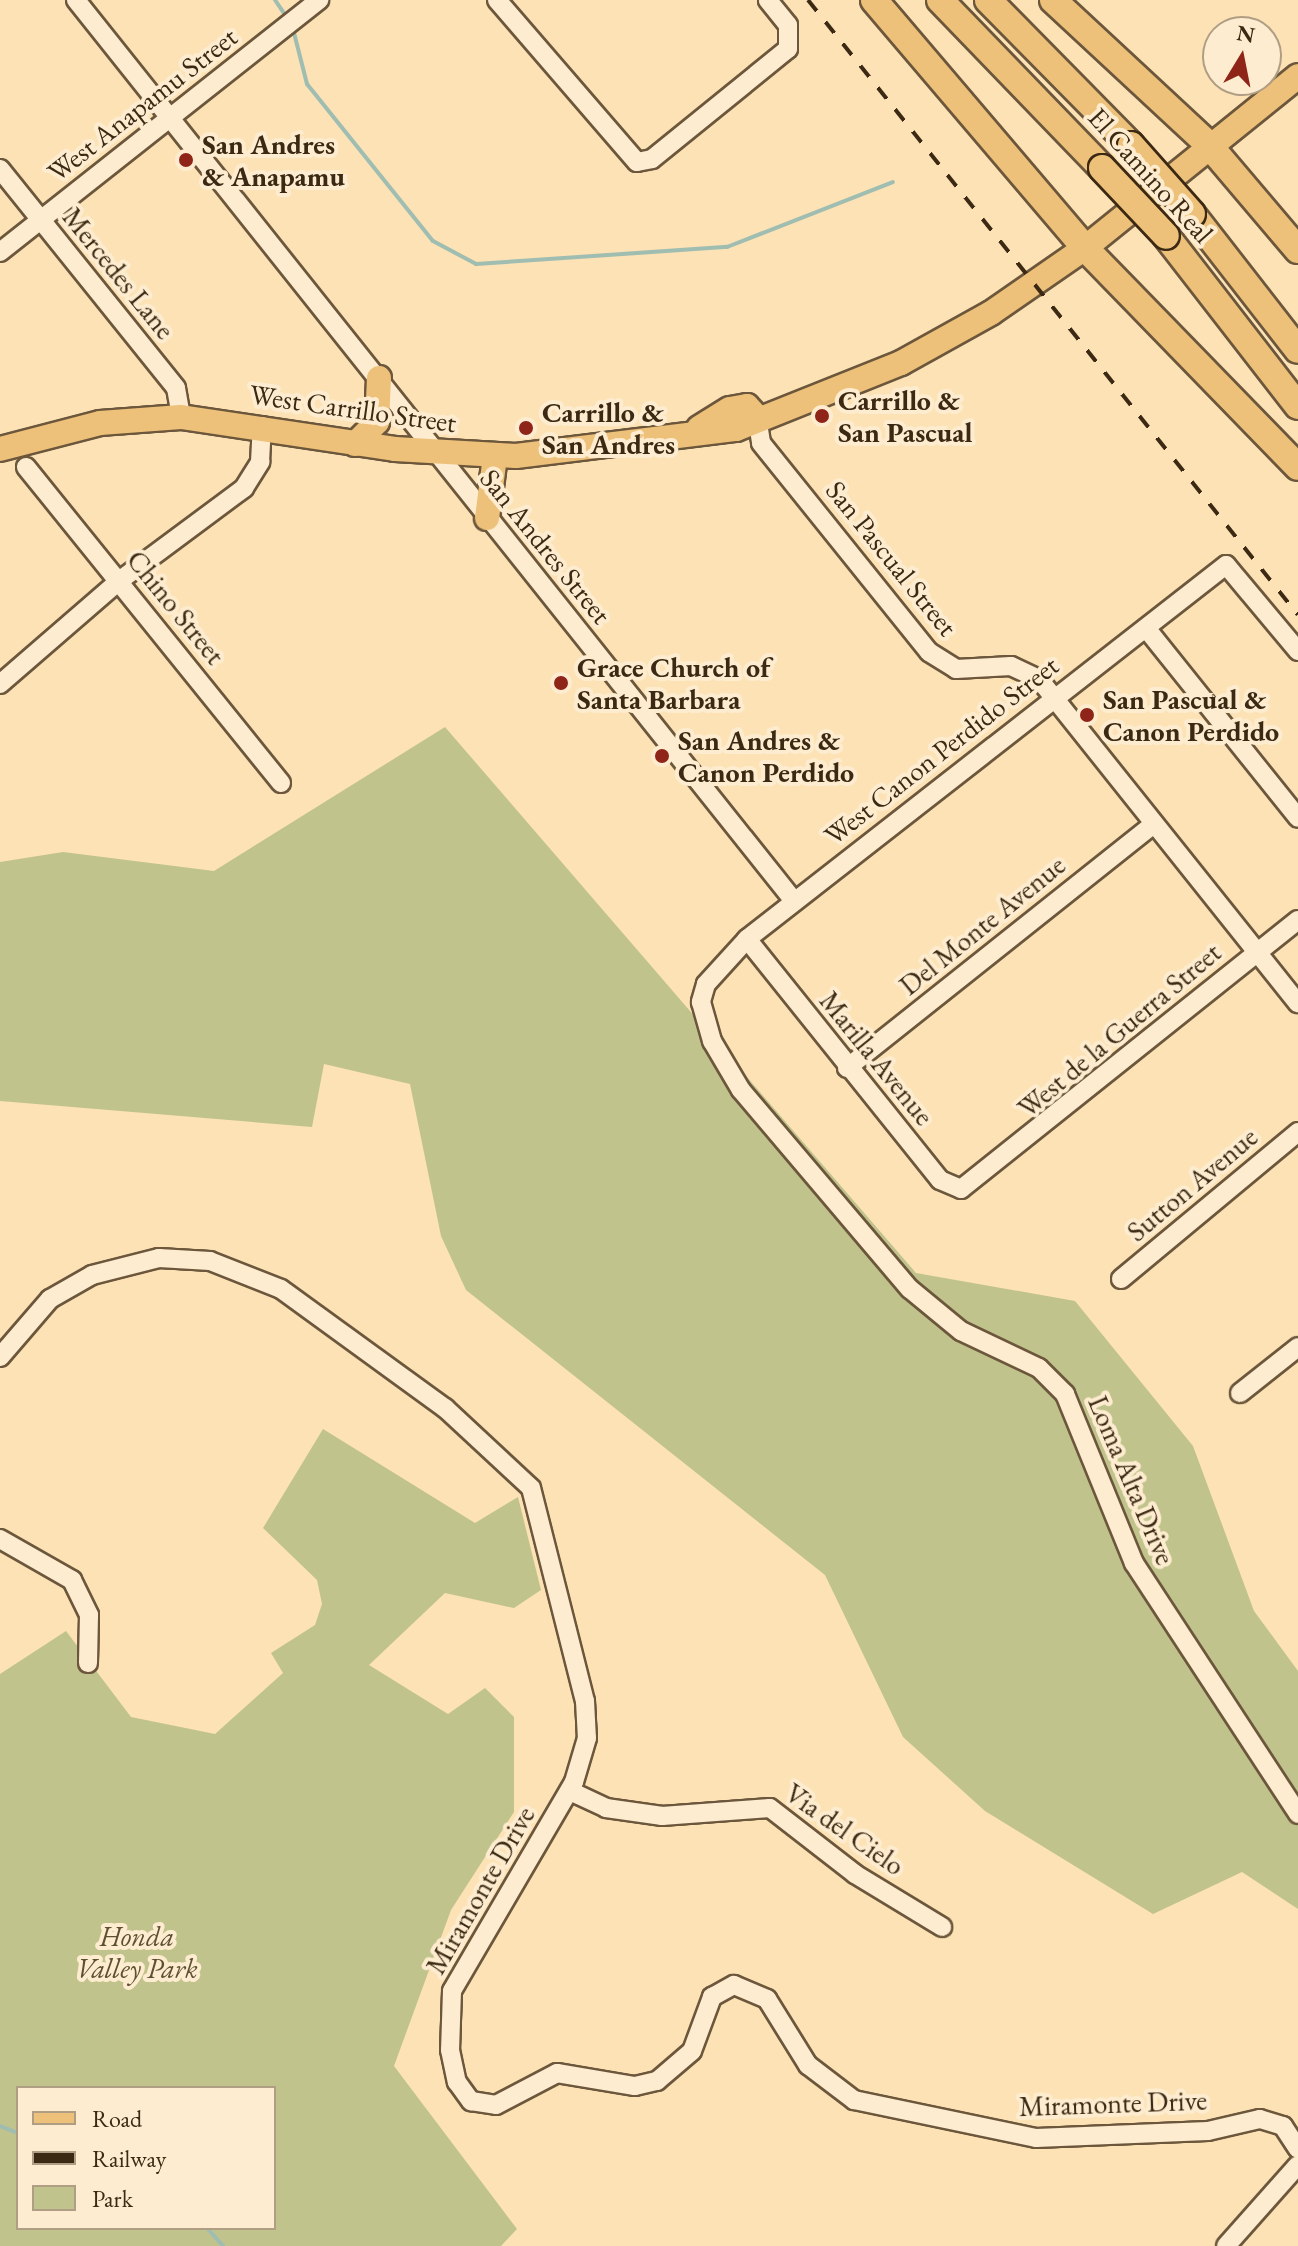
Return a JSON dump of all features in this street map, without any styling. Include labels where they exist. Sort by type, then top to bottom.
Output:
[{"type":"highway","points":[[874,0],[1085,248],[1298,467]]},
{"type":"highway","name":"El Camino Real","points":[[940,0],[1166,236],[1298,406]]},
{"type":"highway","name":"El Camino Real","points":[[988,0],[1131,145],[1192,214],[1298,350]]},
{"type":"highway","points":[[1053,0],[1208,144],[1298,250]]},
{"type":"main road","name":"West Carrillo Street","points":[[3,443],[100,423],[181,417],[262,426],[355,444],[495,456],[643,443],[699,428],[709,416],[738,408],[757,417],[946,339],[1085,248],[1208,144],[1298,76]]},
{"type":"main road","points":[[355,444],[377,422],[379,378]]},
{"type":"main road","points":[[487,518],[495,456]]},
{"type":"street","name":"San Andres Street","points":[[76,0],[794,901]]},
{"type":"street","points":[[497,0],[637,162],[652,159],[788,49],[791,33],[768,0]]},
{"type":"street","name":"West Anapamu Street","points":[[0,252],[316,3]]},
{"type":"street","name":"Mercedes Lane","points":[[0,169],[176,388],[181,417]]},
{"type":"street","name":"San Pascual Street","points":[[757,417],[761,443],[929,652],[964,671],[1026,670],[1053,697],[1152,825],[1298,1003]]},
{"type":"street","points":[[0,684],[119,581],[250,482],[262,426]]},
{"type":"street","name":"Chino Street","points":[[26,467],[281,783]]},
{"type":"street","name":"West Canon Perdido Street","points":[[702,992],[747,939],[1053,697],[1226,565],[1298,651]]},
{"type":"street","points":[[1146,628],[1298,818]]},
{"type":"street","name":"Del Monte Avenue","points":[[847,1068],[1152,825]]},
{"type":"street","name":"West de la Guerra Street","points":[[976,1184],[1298,920]]},
{"type":"street","name":"Marilla Avenue","points":[[747,939],[847,1068],[940,1180],[953,1188],[976,1184]]},
{"type":"street","name":"Loma Alta Drive","points":[[702,992],[712,1041],[734,1080],[910,1289],[961,1331],[1039,1368],[1065,1394],[1134,1563],[1298,1814]]},
{"type":"street","name":"Sutton Avenue","points":[[1121,1279],[1298,1132]]},
{"type":"street","name":"Miramonte Drive","points":[[0,1357],[29,1318],[67,1288],[121,1265],[182,1258],[237,1268],[281,1289],[445,1408],[516,1467],[539,1503],[588,1719],[570,1791],[452,1991],[450,2050],[457,2082],[471,2101],[496,2105],[557,2073],[635,2086],[657,2081],[692,2051],[712,1997],[734,1985],[767,1999],[808,2065],[854,2100],[1036,2138],[1193,2132],[1260,2119],[1283,2126],[1298,2149]]},
{"type":"street","points":[[1240,1393],[1298,1347]]},
{"type":"street","points":[[0,1539],[72,1580],[89,1615],[88,1663]]},
{"type":"street","name":"Via del Cielo","points":[[570,1791],[606,1808],[662,1816],[770,1808],[855,1874],[942,1927]]},
{"type":"street","points":[[1226,2246],[1298,2165]]},
{"type":"green space","points":[[445,727],[916,1273],[1075,1301],[1193,1446],[1254,1611],[1298,1671],[1298,1909],[1242,1872],[1153,1914],[985,1811],[903,1737],[825,1575],[466,1290],[441,1236],[410,1084],[324,1064],[312,1127],[0,1101],[0,862],[63,852],[214,871]]},
{"type":"green space","name":"Honda Valley Park","points":[[323,1429],[475,1523],[518,1497],[541,1590],[514,1608],[445,1593],[369,1665],[448,1714],[485,1688],[514,1717],[514,1812],[451,1910],[394,2066],[517,2229],[501,2246],[0,2246],[0,1674],[66,1631],[131,1717],[215,1734],[283,1673],[271,1653],[315,1625],[322,1604],[317,1580],[263,1528]]},
{"type":"waterway","points":[[275,0],[287,18]]},
{"type":"waterway","points":[[293,29],[307,84],[433,241],[476,264],[727,247],[893,182]]},
{"type":"waterway","points":[[0,2126],[16,2132]]},
{"type":"waterway","points":[[209,2230],[223,2246]]},
{"type":"railway","points":[[808,0],[1298,615]]},
{"type":"place","name":"San Andres & Anapamu","points":[[186,160]]},
{"type":"place","name":"Carrillo & San Pascual","points":[[822,416]]},
{"type":"place","name":"Carrillo & San Andres","points":[[526,428]]},
{"type":"place","name":"Grace Church of Santa Barbara","points":[[561,683]]},
{"type":"place","name":"San Pascual & Canon Perdido","points":[[1087,715]]},
{"type":"place","name":"San Andres & Canon Perdido","points":[[662,756]]}]
